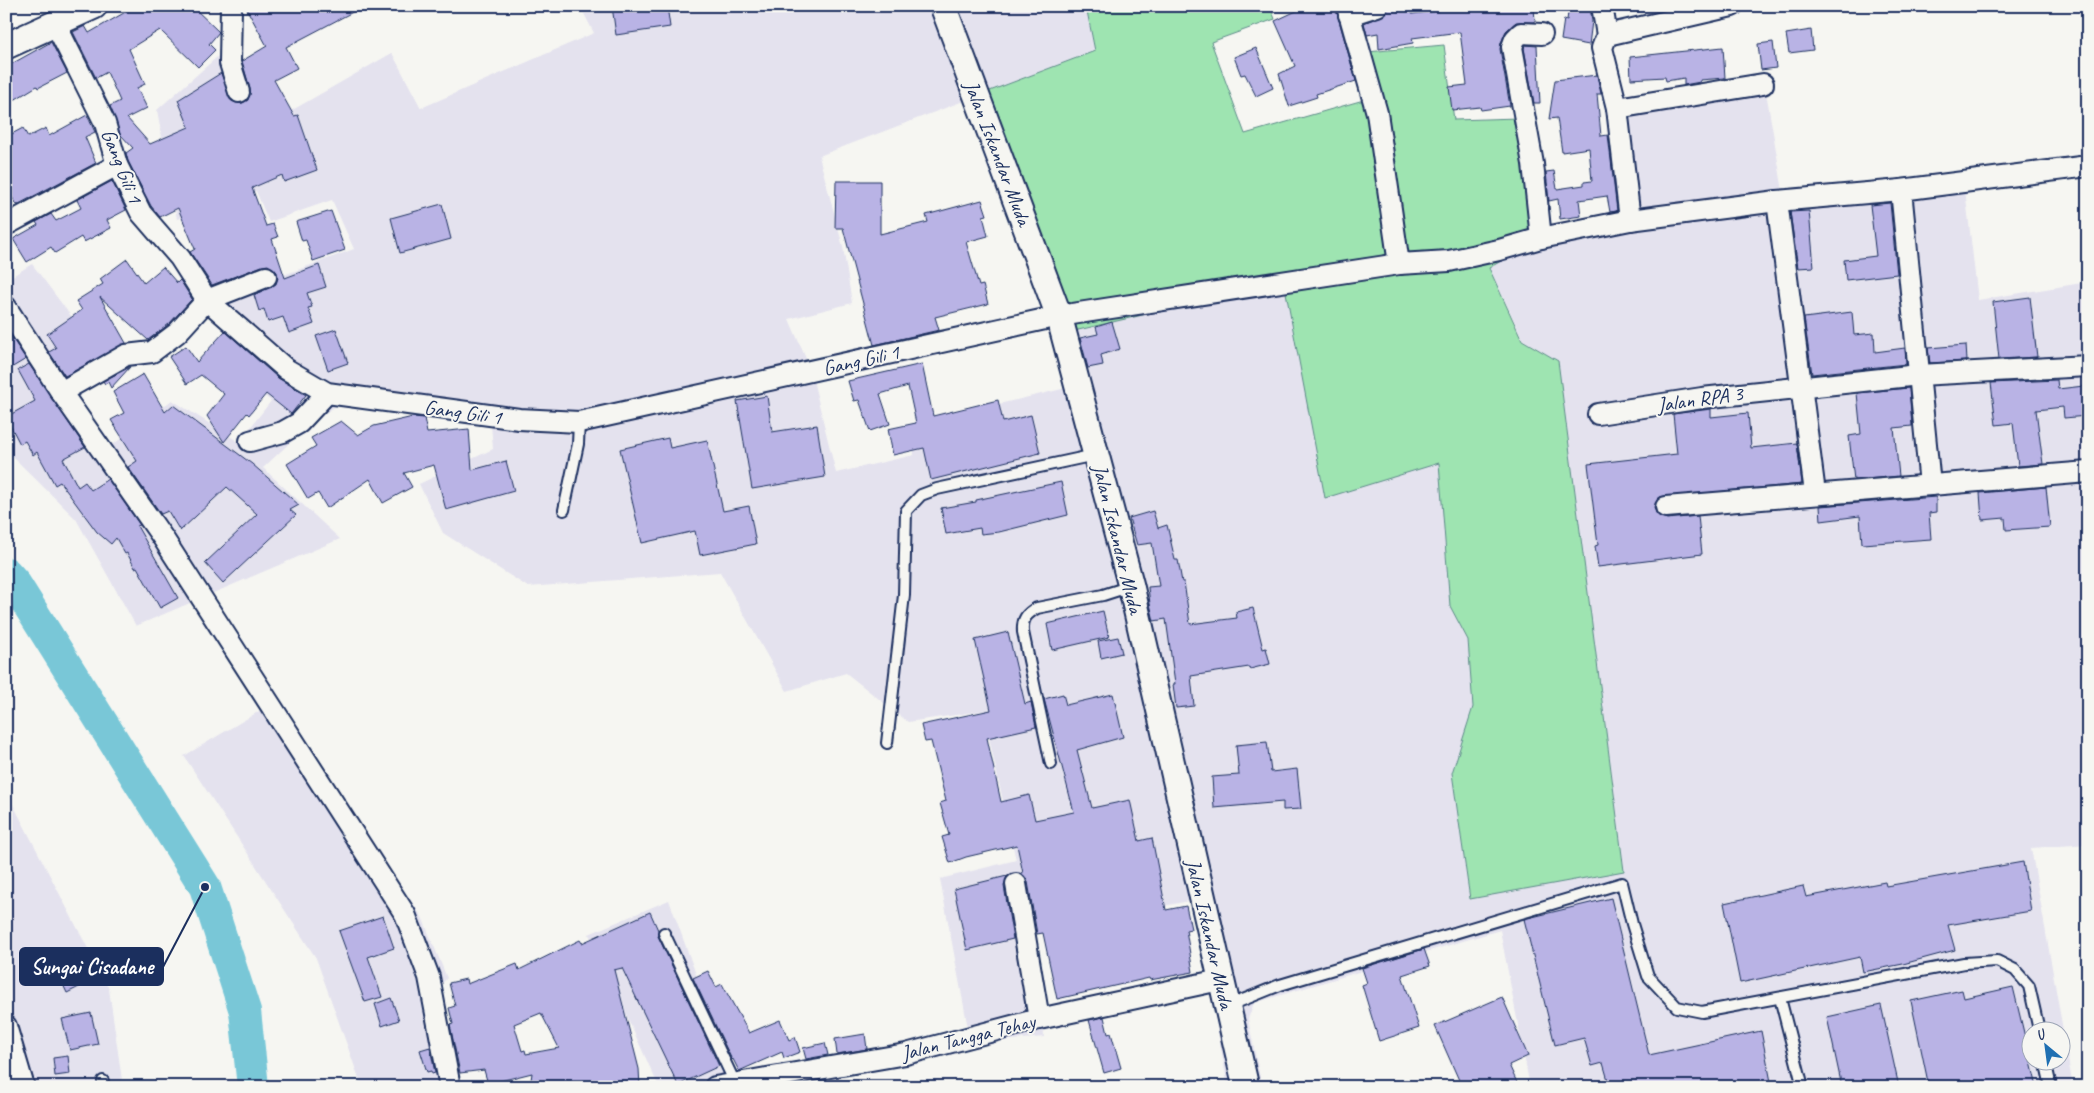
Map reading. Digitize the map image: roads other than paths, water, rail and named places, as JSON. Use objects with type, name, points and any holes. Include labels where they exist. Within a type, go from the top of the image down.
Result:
[{"type":"street","points":[[6,46],[94,6]]},
{"type":"street","points":[[231,6],[230,63],[239,92]]},
{"type":"street","name":"Jalan Iskandar Muda","points":[[943,6],[1059,316],[1131,586],[1246,1087]]},
{"type":"street","points":[[1377,6],[1348,10],[1377,112],[1399,264]]},
{"type":"street","points":[[1602,6],[1607,35],[1602,48],[1617,108],[1630,220]]},
{"type":"street","points":[[1607,35],[1732,6]]},
{"type":"street","name":"Gang Gili 1","points":[[55,23],[105,123],[117,165],[141,213],[180,258],[207,300],[286,369],[327,393],[519,419],[578,422],[1059,316],[1399,264],[1449,261],[1541,238],[1630,220],[1777,201],[1902,190],[2088,166]]},
{"type":"street","points":[[1541,238],[1532,164],[1512,47],[1520,33],[1542,34]]},
{"type":"street","points":[[1617,108],[1763,84]]},
{"type":"street","points":[[6,226],[117,165]]},
{"type":"street","points":[[1902,190],[1930,485]]},
{"type":"street","points":[[1777,201],[1815,493]]},
{"type":"street","points":[[61,392],[126,355],[152,352],[177,333],[207,300],[266,277]]},
{"type":"street","points":[[6,307],[61,392],[163,538],[405,914],[429,977],[450,1087]]},
{"type":"street","name":"Jalan RPA 3","points":[[1598,414],[1702,398],[1801,386],[1919,375],[2088,366]]},
{"type":"street","points":[[250,441],[283,432],[299,423],[327,393]]},
{"type":"street","points":[[1666,506],[2088,472]]},
{"type":"street","points":[[1016,884],[1039,1019]]},
{"type":"street","name":"Jalan Tangga Tehay","points":[[715,1087],[906,1054],[1039,1019],[1220,980]]},
{"type":"street","points":[[6,1026],[24,1087]]},
{"type":"lane","points":[[564,510],[578,444],[578,422]]},
{"type":"lane","points":[[886,743],[904,595],[906,511],[921,495],[937,489],[1096,455]]},
{"type":"lane","points":[[1051,764],[1022,632],[1022,621],[1027,614],[1037,608],[1103,595],[1131,586]]},
{"type":"lane","points":[[1227,1006],[1280,985],[1622,883],[1648,976],[1677,1007],[1702,1012],[1964,963],[1996,961],[2015,970],[2029,986],[2037,1020]]},
{"type":"lane","points":[[664,933],[735,1083]]},
{"type":"lane","points":[[1780,998],[1803,1087]]},
{"type":"lane","points":[[2047,1070],[2051,1087]]},
{"type":"waterway","points":[[6,573],[14,582],[205,887],[245,1011],[253,1087]]},
{"type":"place","name":"Sungai Cisadane","points":[[205,887]]}]
